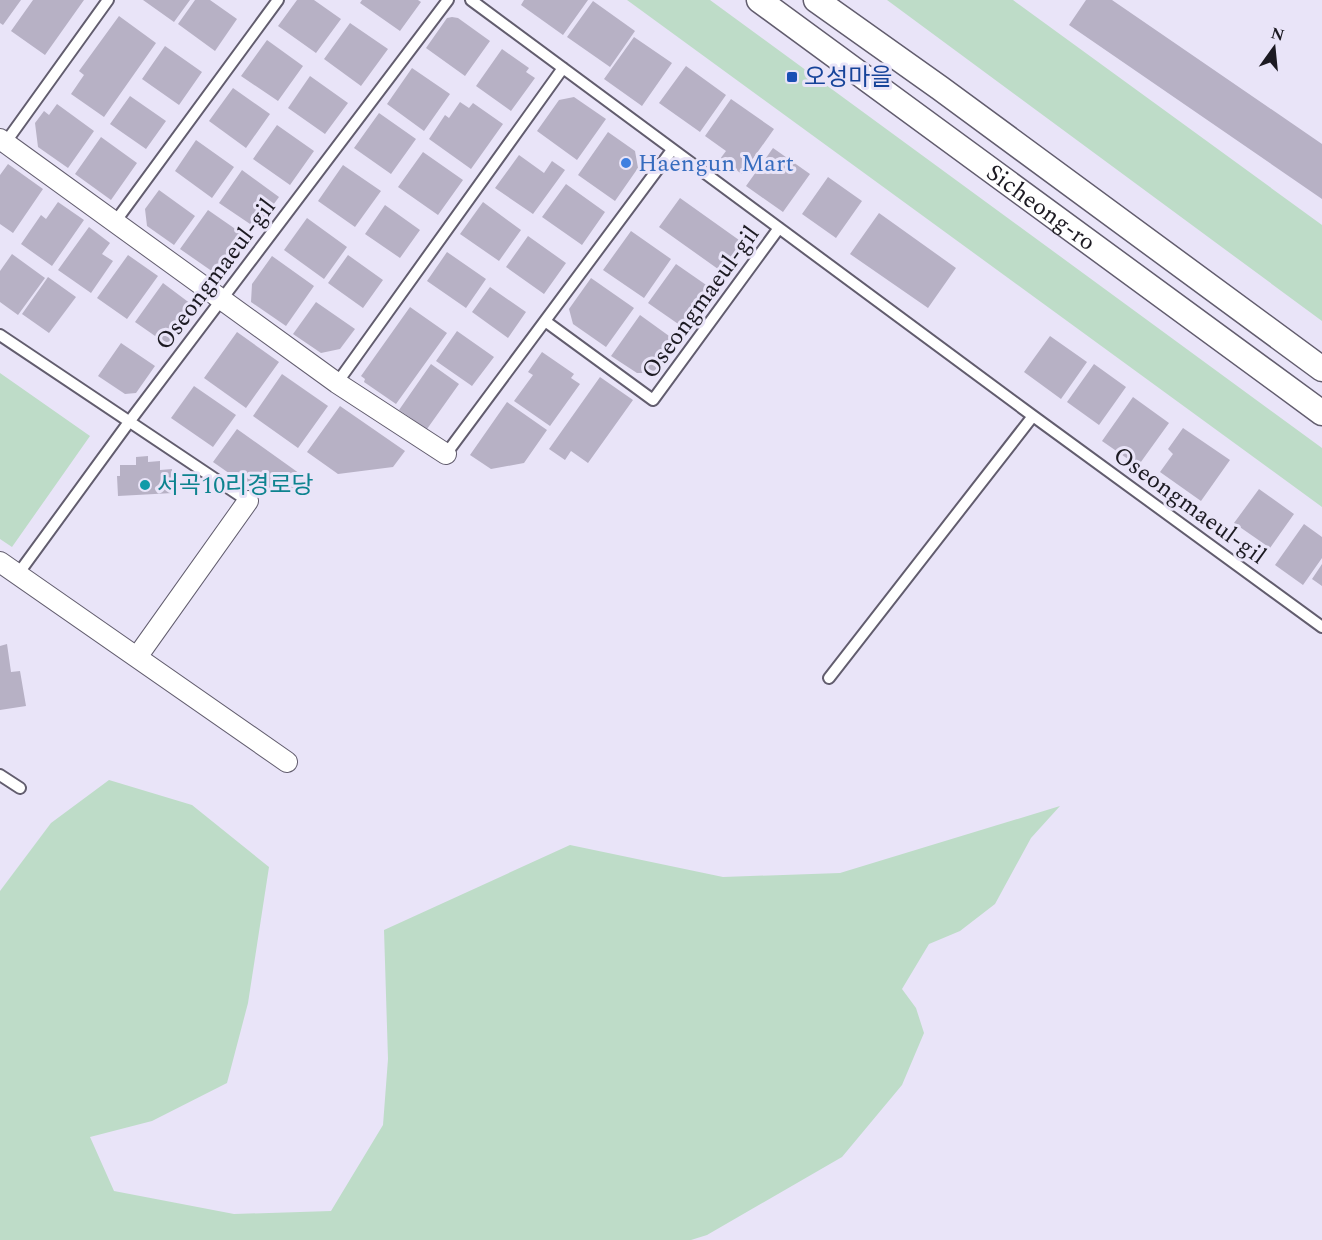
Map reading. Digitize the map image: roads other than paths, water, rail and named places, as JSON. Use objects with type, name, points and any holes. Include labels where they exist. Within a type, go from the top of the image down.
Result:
[{"type":"street","name":"Sicheong-ro","points":[[759,0],[1322,413]]},
{"type":"street","name":"Sicheong-ro","points":[[816,0],[940,88],[1322,369]]},
{"type":"street","points":[[2,144],[115,222],[337,382],[446,454]]},
{"type":"street","points":[[137,657],[248,501]]},
{"type":"street","points":[[0,562],[288,762]]},
{"type":"lane","points":[[2,144],[108,0]]},
{"type":"lane","points":[[115,222],[278,0]]},
{"type":"lane","name":"Oseongmaeul-gil","points":[[18,574],[129,422],[448,0]]},
{"type":"lane","name":"Oseongmaeul-gil","points":[[471,0],[1322,627]]},
{"type":"lane","points":[[337,382],[563,68]]},
{"type":"lane","points":[[446,454],[672,150]]},
{"type":"lane","name":"Oseongmaeul-gil","points":[[545,321],[654,400],[780,228]]},
{"type":"lane","points":[[0,334],[248,501]]},
{"type":"lane","points":[[829,678],[1033,416]]},
{"type":"lane","points":[[0,775],[20,788]]},
{"type":"place","name":"오성마을","points":[[792,77]]},
{"type":"place","name":"Haengun Mart","points":[[626,163]]},
{"type":"place","name":"서곡10리경로당","points":[[145,485]]}]
